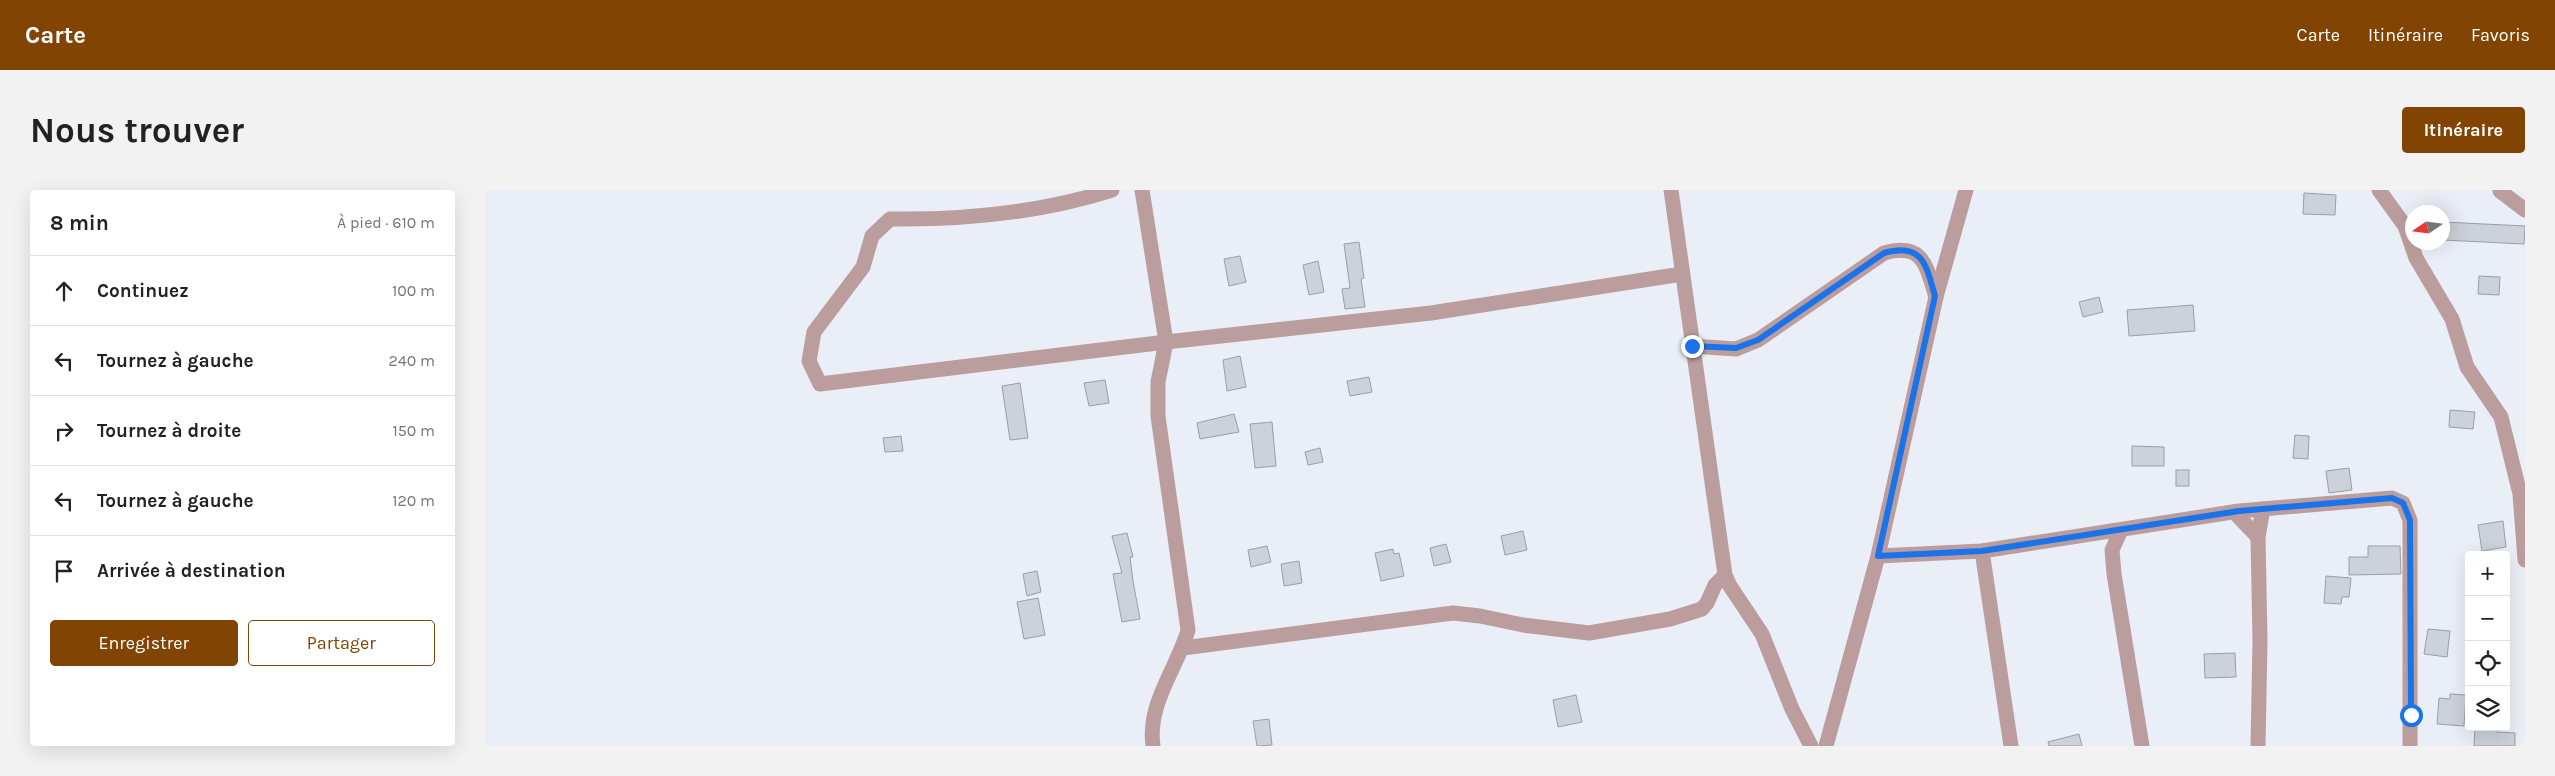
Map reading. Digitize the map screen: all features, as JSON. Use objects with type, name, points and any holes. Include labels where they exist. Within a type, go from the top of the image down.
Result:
[{"type":"street","points":[[1112,190],[1080,200],[985,216],[947,220],[890,219],[872,236],[863,267],[814,332],[809,362],[820,384],[1431,312],[1682,274]]},
{"type":"street","points":[[1141,190],[1166,342],[1158,382],[1157,416],[1188,630],[1183,648],[1172,667],[1153,719],[1153,746]]},
{"type":"street","points":[[1671,190],[1725,575],[1729,586],[1761,634],[1792,709],[1811,746]]},
{"type":"street","points":[[1826,746],[1878,556],[1935,296],[1966,190]]},
{"type":"street","points":[[2379,190],[2405,226],[2415,258],[2452,319],[2467,367],[2501,417],[2520,494],[2525,560]]},
{"type":"street","points":[[2497,190],[2525,210]]},
{"type":"street","points":[[1692,346],[1736,348],[1758,340],[1884,253],[1901,248],[1915,252],[1927,269],[1935,296]]},
{"type":"street","points":[[1878,556],[1982,551],[2234,512],[2392,498],[2403,503],[2410,520],[2410,746]]},
{"type":"street","points":[[2259,746],[2260,641],[2258,537],[2263,509]]},
{"type":"street","points":[[2234,512],[2258,537]]},
{"type":"street","points":[[2121,530],[2112,550],[2113,574],[2142,746]]},
{"type":"street","points":[[1982,551],[2011,746]]},
{"type":"street","points":[[1183,648],[1453,613],[1481,616],[1523,625],[1589,633],[1670,619],[1702,609],[1707,603],[1715,585],[1725,575]]},
{"type":"building","points":[[2304,193],[2336,195],[2335,215],[2303,214]]},
{"type":"building","points":[[2450,222],[2525,226],[2524,244],[2450,240]]},
{"type":"building","points":[[1359,242],[1364,278],[1361,279],[1365,307],[1345,309],[1342,289],[1350,288],[1344,244]]},
{"type":"building","points":[[1240,256],[1246,282],[1229,286],[1224,259]]},
{"type":"building","points":[[1318,261],[1324,292],[1309,295],[1303,265]]},
{"type":"building","points":[[2479,276],[2500,277],[2499,295],[2478,294]]},
{"type":"building","points":[[2099,297],[2103,312],[2083,317],[2079,302]]},
{"type":"building","points":[[2193,305],[2195,331],[2129,336],[2127,310]]},
{"type":"building","points":[[1240,356],[1246,387],[1227,391],[1223,360]]},
{"type":"building","points":[[1369,377],[1372,392],[1350,396],[1347,381]]},
{"type":"building","points":[[1105,380],[1109,403],[1089,406],[1084,383]]},
{"type":"building","points":[[1020,383],[1028,438],[1010,440],[1002,386]]},
{"type":"building","points":[[2450,410],[2475,412],[2473,429],[2449,427]]},
{"type":"building","points":[[1234,414],[1239,432],[1200,439],[1197,423]]},
{"type":"building","points":[[1272,422],[1276,466],[1255,468],[1250,424]]},
{"type":"building","points":[[2295,435],[2309,436],[2308,459],[2293,458]]},
{"type":"building","points":[[901,436],[903,451],[885,452],[883,438]]},
{"type":"building","points":[[2132,446],[2164,447],[2164,466],[2132,466]]},
{"type":"building","points":[[1320,448],[1323,462],[1308,465],[1305,452]]},
{"type":"building","points":[[2349,468],[2352,490],[2329,493],[2326,471]]},
{"type":"building","points":[[2176,470],[2189,470],[2189,486],[2176,486]]},
{"type":"building","points":[[2503,521],[2506,547],[2482,551],[2478,525]]},
{"type":"building","points":[[1523,531],[1527,550],[1505,555],[1501,536]]},
{"type":"building","points":[[1127,533],[1133,557],[1130,557],[1140,619],[1122,622],[1113,574],[1122,573],[1112,536]]},
{"type":"building","points":[[1446,544],[1451,562],[1434,566],[1430,548]]},
{"type":"building","points":[[1267,546],[1271,562],[1251,567],[1248,550]]},
{"type":"building","points":[[2368,546],[2400,546],[2401,574],[2349,575],[2349,557],[2368,557]]},
{"type":"building","points":[[1393,549],[1394,554],[1399,553],[1404,576],[1381,581],[1375,553]]},
{"type":"building","points":[[1299,561],[1302,583],[1284,586],[1281,564]]},
{"type":"building","points":[[1037,571],[1041,592],[1027,596],[1023,574]]},
{"type":"building","points":[[2326,576],[2351,578],[2349,597],[2342,597],[2341,604],[2324,603]]},
{"type":"building","points":[[1038,598],[1045,635],[1024,639],[1017,602]]},
{"type":"building","points":[[2428,629],[2450,631],[2447,657],[2424,654]]},
{"type":"building","points":[[2235,653],[2236,677],[2205,678],[2204,654]]},
{"type":"building","points":[[2450,694],[2465,695],[2464,726],[2437,724],[2439,698],[2450,699]]},
{"type":"building","points":[[1576,695],[1582,722],[1558,727],[1553,700]]},
{"type":"building","points":[[1269,719],[1272,745],[1257,746],[1253,721]]},
{"type":"building","points":[[2475,731],[2515,733],[2515,746],[2474,746]]},
{"type":"building","points":[[2079,734],[2082,746],[2049,746],[2048,742]]},
{"type":"route","points":[[1692,346],[1736,348],[1758,340],[1844,283],[1884,253],[1901,248],[1915,252],[1927,269],[1935,296],[1878,556],[1982,551],[2239,511],[2392,498],[2403,503],[2410,520],[2411,715]]}]
